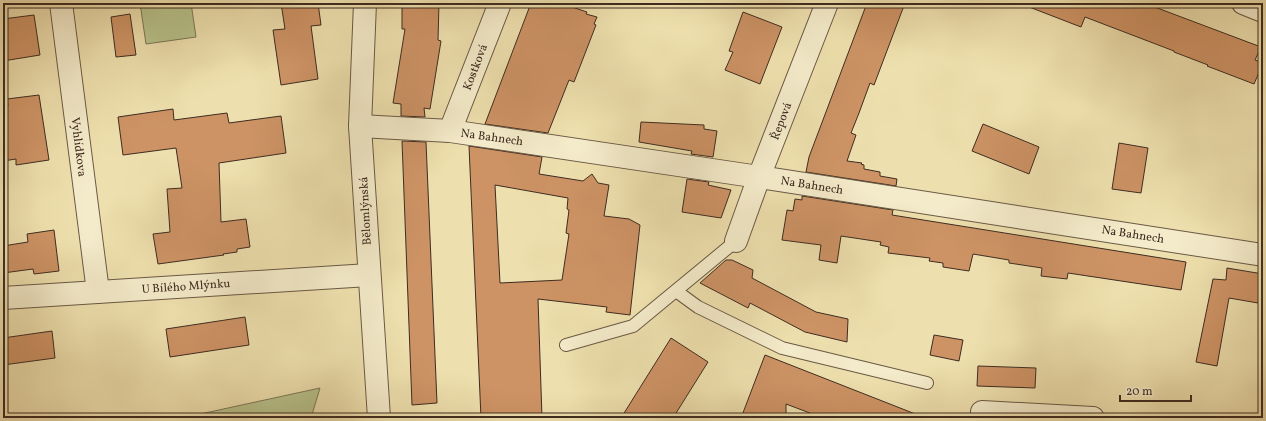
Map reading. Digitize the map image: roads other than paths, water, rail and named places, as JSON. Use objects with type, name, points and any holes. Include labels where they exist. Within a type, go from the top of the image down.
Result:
[{"type":"street","name":"Vyhlídkova","points":[[61,3],[98,292]]},
{"type":"street","name":"Bělomlýnská","points":[[366,3],[360,126],[379,418]]},
{"type":"street","name":"Kostková","points":[[450,130],[500,3]]},
{"type":"street","name":"Řepová","points":[[736,241],[759,177],[827,3]]},
{"type":"street","points":[[1243,3],[1263,11]]},
{"type":"street","name":"Na Bahnech","points":[[360,126],[450,130],[1263,255]]},
{"type":"street","name":"U Bílého Mlýnku","points":[[3,298],[369,275]]},
{"type":"street","points":[[982,412],[1093,418]]},
{"type":"lane","points":[[566,345],[633,326],[736,241]]},
{"type":"lane","points":[[676,291],[698,307],[782,348],[927,383]]}]
